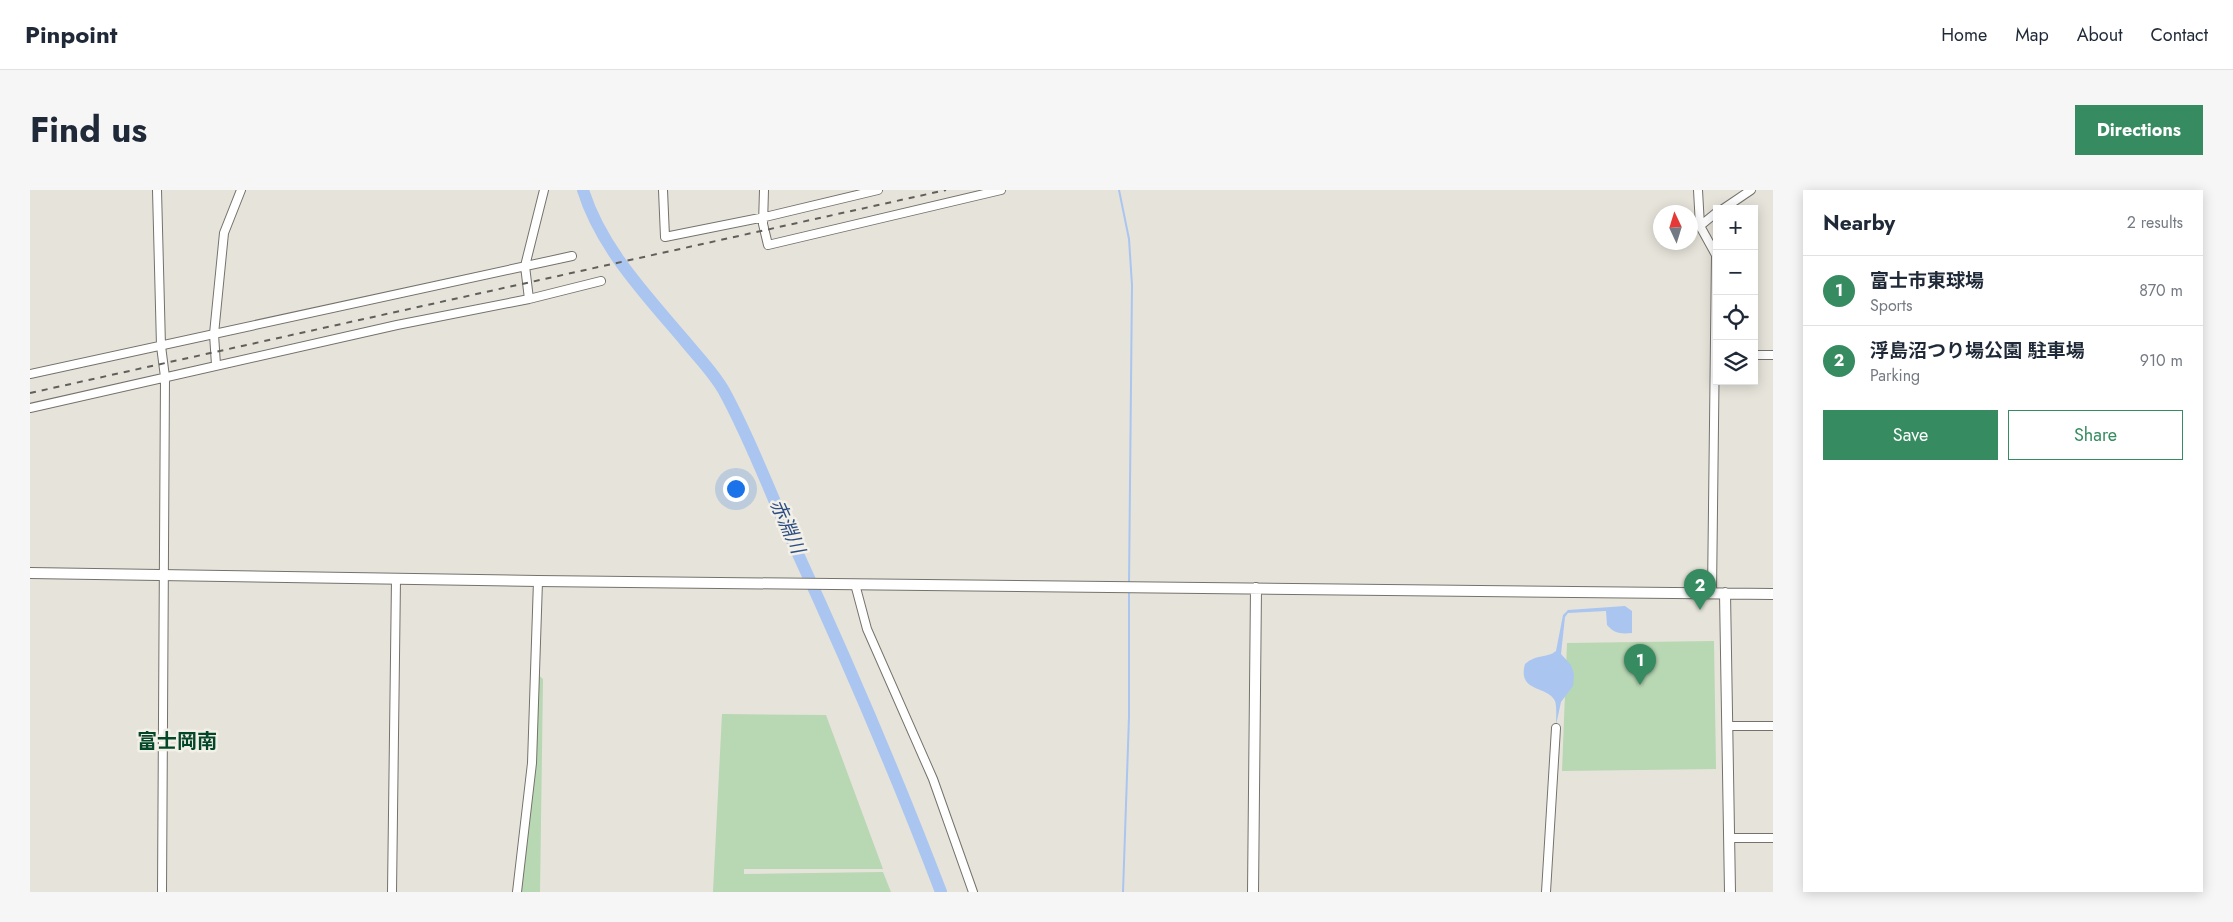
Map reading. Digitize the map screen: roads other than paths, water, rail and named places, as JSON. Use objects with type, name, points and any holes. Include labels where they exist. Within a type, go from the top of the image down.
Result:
[{"type":"street","points":[[157,190],[161,346],[165,378],[162,892]]},
{"type":"street","points":[[216,366],[214,334],[224,234],[241,190]]},
{"type":"street","points":[[529,299],[525,266],[544,190]]},
{"type":"street","points":[[663,190],[665,237],[765,217],[878,190]]},
{"type":"street","points":[[764,190],[764,224],[768,245],[1001,190]]},
{"type":"street","points":[[1698,190],[1700,226],[1716,255],[1716,340]]},
{"type":"street","points":[[1729,205],[1752,190]]},
{"type":"street","points":[[1700,226],[1713,215]]},
{"type":"street","points":[[30,374],[572,256]]},
{"type":"street","points":[[30,408],[397,325],[529,299],[600,281]]},
{"type":"street","points":[[1758,355],[1773,355]]},
{"type":"street","points":[[1712,593],[1715,385]]},
{"type":"street","points":[[30,572],[538,581],[1726,592],[1773,594]]},
{"type":"street","points":[[392,892],[396,579]]},
{"type":"street","points":[[517,892],[532,763],[538,581]]},
{"type":"street","points":[[852,584],[867,628],[933,779],[974,892]]},
{"type":"street","points":[[1253,892],[1256,588]]},
{"type":"street","points":[[1726,592],[1730,892]]},
{"type":"street","points":[[1728,726],[1773,726]]},
{"type":"street","points":[[1546,892],[1556,728]]},
{"type":"street","points":[[1729,838],[1773,838]]},
{"type":"water","points":[[1625,606],[1632,611],[1632,633],[1618,633],[1610,628],[1607,625],[1606,611],[1568,613],[1565,617],[1561,654],[1571,665],[1574,674],[1573,686],[1561,702],[1556,725],[1555,701],[1551,696],[1525,680],[1525,664],[1534,658],[1549,655],[1556,651],[1563,615],[1568,610]]},
{"type":"waterway","name":"赤淵川","points":[[583,190],[601,232],[626,270],[711,371],[734,410],[870,716],[941,892]]},
{"type":"waterway","points":[[1119,190],[1129,239],[1132,285],[1129,584]]},
{"type":"waterway","points":[[1123,892],[1129,717],[1129,591]]},
{"type":"railway","points":[[30,393],[946,190]]},
{"type":"place","name":"浮島沼つり場公園 駐車場","points":[[1700,610]]},
{"type":"place","name":"富士市東球場","points":[[1640,685]]},
{"type":"district","name":"富士岡南","points":[[177,741]]}]
